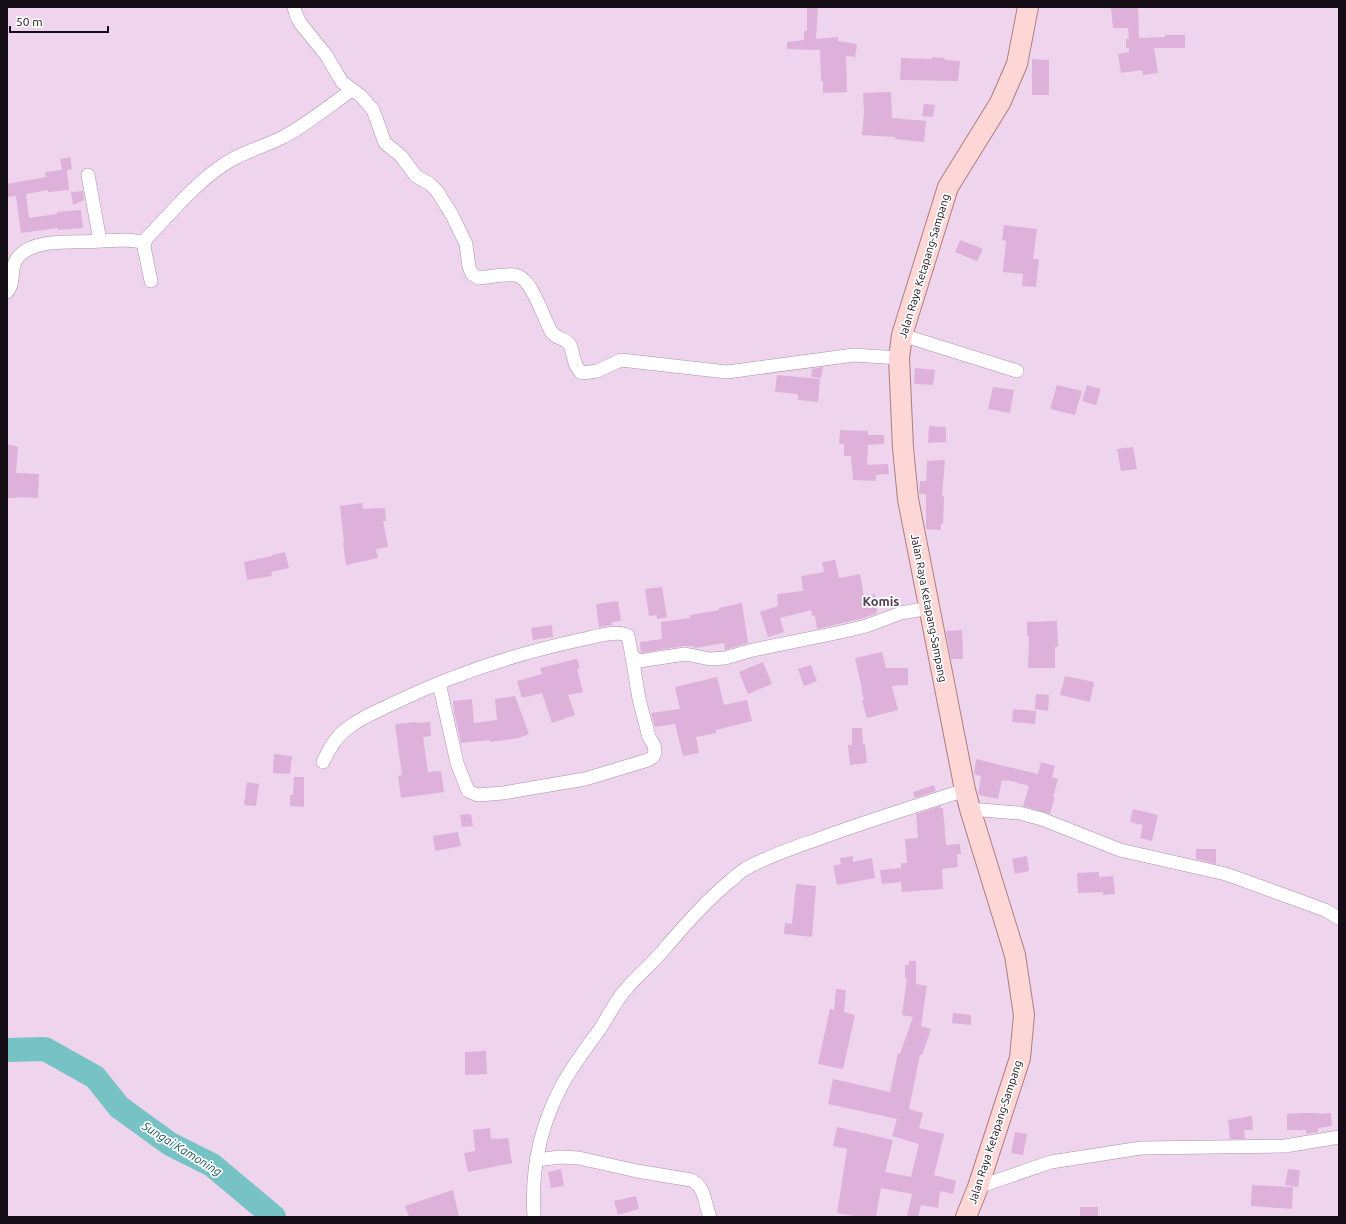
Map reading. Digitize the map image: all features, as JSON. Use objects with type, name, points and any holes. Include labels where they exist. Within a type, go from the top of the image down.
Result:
[{"type":"main road","name":"Jalan Raya Ketapang-Sampang","points":[[966,1217],[978,1187],[1020,1058],[1024,1015],[1015,955],[965,790],[908,499],[903,448],[899,358],[902,335],[948,187],[1000,103],[1017,64],[1028,7]]},
{"type":"street","points":[[294,7],[301,24],[326,55],[342,82],[360,96],[373,110],[385,143],[401,156],[416,176],[433,186],[437,191],[452,215],[466,244],[469,267],[472,274],[479,278],[501,275],[517,275],[527,283],[536,297],[542,315],[552,333],[558,338],[567,342],[570,346],[576,366],[582,373],[597,371],[621,360],[727,372],[854,355],[899,358]]},
{"type":"street","points":[[151,281],[144,247],[146,239],[201,181],[227,162],[295,131],[352,90]]},
{"type":"street","points":[[88,175],[100,241]]},
{"type":"street","points":[[7,292],[10,287],[13,266],[16,259],[26,250],[37,245],[51,243],[87,243],[126,240],[145,242]]},
{"type":"street","points":[[902,335],[1017,371]]},
{"type":"street","points":[[632,656],[642,662],[685,654],[710,659],[725,658],[753,650],[866,626],[901,613],[929,608]]},
{"type":"street","points":[[323,762],[329,749],[337,738],[348,728],[368,716],[439,683],[515,655],[553,645],[616,633],[622,633],[628,636],[639,699],[649,737],[654,745],[655,752],[653,757],[648,760],[585,779],[503,793],[478,794],[468,791],[457,763],[439,683]]},
{"type":"street","points":[[534,1217],[533,1202],[536,1160],[542,1134],[561,1087],[582,1052],[600,1028],[626,988],[721,888],[743,870],[765,858],[892,813],[965,790]]},
{"type":"street","points":[[970,809],[1019,813],[1042,818],[1120,850],[1226,874],[1325,910],[1339,918]]},
{"type":"street","points":[[978,1187],[1051,1162],[1141,1148],[1285,1146],[1339,1137]]},
{"type":"street","points":[[536,1160],[560,1157],[579,1158],[637,1171],[691,1180],[698,1183],[702,1189],[706,1208],[710,1217]]},
{"type":"building","points":[[807,7],[818,7],[816,39],[838,37],[838,41],[857,44],[855,57],[846,56],[847,92],[823,93],[820,50],[787,49],[787,42],[804,40],[804,31],[807,31]]},
{"type":"building","points":[[1111,7],[1138,7],[1139,38],[1165,37],[1165,35],[1185,35],[1185,48],[1154,48],[1158,73],[1143,75],[1142,70],[1121,73],[1118,54],[1129,52],[1129,48],[1126,48],[1126,39],[1129,39],[1128,28],[1113,28]]},
{"type":"building","points":[[932,57],[960,61],[958,81],[900,80],[901,58],[932,59]]},
{"type":"building","points":[[1032,59],[1049,60],[1049,95],[1032,95]]},
{"type":"building","points":[[891,92],[892,118],[926,121],[924,142],[895,139],[895,137],[862,135],[864,111],[863,93]]},
{"type":"building","points":[[924,104],[935,105],[933,117],[922,116]]},
{"type":"building","points":[[70,157],[72,169],[67,170],[69,190],[48,192],[48,190],[26,194],[29,218],[57,214],[57,212],[81,210],[83,228],[58,230],[58,228],[21,233],[16,196],[7,197],[7,184],[46,177],[45,172],[62,170],[60,159]]},
{"type":"building","points":[[83,191],[84,200],[73,205],[71,192]]},
{"type":"building","points":[[1004,225],[1037,229],[1033,259],[1039,259],[1036,287],[1022,286],[1023,274],[1003,272],[1006,241],[1002,240]]},
{"type":"building","points":[[960,240],[983,249],[977,261],[955,252]]},
{"type":"building","points":[[823,367],[821,378],[811,377],[812,369]]},
{"type":"building","points":[[915,368],[935,370],[933,385],[914,384]]},
{"type":"building","points":[[777,375],[820,379],[818,402],[798,400],[798,394],[775,392]]},
{"type":"building","points":[[1057,385],[1082,391],[1075,415],[1050,409]]},
{"type":"building","points":[[1087,385],[1101,389],[1096,405],[1082,401]]},
{"type":"building","points":[[993,387],[1014,390],[1010,413],[988,409]]},
{"type":"building","points":[[929,426],[946,427],[946,442],[928,443]]},
{"type":"building","points":[[840,430],[868,431],[868,435],[884,435],[884,444],[868,445],[867,465],[888,464],[889,474],[876,475],[876,481],[853,480],[851,456],[844,456],[844,444],[839,444]]},
{"type":"building","points":[[7,444],[18,447],[16,473],[39,474],[38,498],[7,498]]},
{"type":"building","points":[[1133,447],[1137,469],[1121,471],[1117,449]]},
{"type":"building","points":[[945,460],[942,496],[944,496],[943,524],[941,524],[941,530],[926,529],[926,494],[919,494],[920,481],[926,481],[927,461]]},
{"type":"building","points":[[362,503],[363,509],[385,508],[386,521],[383,521],[388,547],[376,549],[378,558],[346,565],[340,506]]},
{"type":"building","points":[[285,552],[289,568],[271,572],[272,576],[247,580],[244,562]]},
{"type":"building","points":[[835,560],[839,578],[860,574],[864,596],[875,594],[877,613],[864,618],[817,629],[815,616],[812,616],[811,610],[780,618],[784,632],[768,637],[760,612],[778,606],[777,594],[803,591],[801,576],[824,572],[822,562]]},
{"type":"building","points":[[662,587],[667,617],[657,619],[657,615],[649,616],[645,589]]},
{"type":"building","points":[[618,601],[621,621],[611,622],[612,625],[599,627],[596,604]]},
{"type":"building","points":[[742,603],[748,643],[725,650],[724,643],[695,648],[692,646],[684,646],[641,653],[640,642],[662,639],[661,622],[690,618],[690,615],[719,610],[719,608]]},
{"type":"building","points":[[1057,621],[1058,647],[1055,647],[1055,668],[1028,668],[1029,636],[1027,636],[1027,622]]},
{"type":"building","points":[[552,625],[553,637],[533,640],[531,628]]},
{"type":"building","points":[[962,630],[963,659],[951,659],[946,631]]},
{"type":"building","points":[[882,652],[886,668],[908,668],[908,685],[892,686],[898,710],[867,718],[862,701],[864,700],[855,658]]},
{"type":"building","points":[[577,659],[580,668],[577,669],[583,692],[568,695],[575,715],[552,723],[542,693],[522,698],[517,681],[542,674],[540,668]]},
{"type":"building","points":[[763,662],[772,684],[748,694],[739,672]]},
{"type":"building","points":[[811,665],[817,681],[804,686],[798,669]]},
{"type":"building","points":[[1065,676],[1094,682],[1090,702],[1060,695]]},
{"type":"building","points":[[717,677],[724,705],[747,700],[752,721],[716,730],[716,733],[696,737],[699,753],[683,756],[675,724],[655,727],[651,713],[680,709],[675,687]]},
{"type":"building","points":[[1036,694],[1049,695],[1048,711],[1035,709]]},
{"type":"building","points":[[515,696],[529,734],[519,738],[490,742],[490,740],[461,743],[453,701],[472,699],[474,723],[497,720],[495,699]]},
{"type":"building","points":[[1013,709],[1036,711],[1035,724],[1012,722]]},
{"type":"building","points":[[430,722],[431,736],[423,737],[428,772],[441,771],[444,792],[401,798],[398,776],[402,775],[395,724]]},
{"type":"building","points":[[852,728],[862,728],[863,744],[865,744],[867,763],[850,765],[848,745],[852,745]]},
{"type":"building","points":[[274,754],[292,756],[290,774],[273,773]]},
{"type":"building","points":[[976,759],[1038,774],[1041,762],[1055,766],[1052,777],[1058,779],[1050,814],[1023,806],[1029,786],[1007,780],[1002,780],[998,799],[978,795],[981,776],[974,774]]},
{"type":"building","points":[[294,777],[304,777],[304,807],[290,806],[290,795],[293,795]]},
{"type":"building","points":[[247,782],[259,784],[256,806],[244,805]]},
{"type":"building","points":[[934,785],[936,791],[915,798],[913,792]]},
{"type":"building","points":[[940,806],[943,808],[946,845],[960,844],[961,854],[957,854],[958,867],[942,869],[943,889],[902,892],[901,882],[882,884],[880,870],[901,868],[901,863],[907,863],[905,839],[918,838],[916,814]]},
{"type":"building","points":[[1133,809],[1158,815],[1152,841],[1140,838],[1143,825],[1130,822]]},
{"type":"building","points":[[471,814],[473,826],[462,827],[460,815]]},
{"type":"building","points":[[458,832],[461,846],[435,851],[433,836]]},
{"type":"building","points":[[1196,849],[1216,849],[1216,864],[1196,859]]},
{"type":"building","points":[[853,856],[853,862],[872,858],[875,878],[837,885],[833,866],[841,864],[840,858]]},
{"type":"building","points":[[1027,856],[1029,871],[1015,874],[1012,859]]},
{"type":"building","points":[[1099,872],[1099,877],[1113,876],[1115,894],[1103,895],[1103,892],[1078,893],[1077,873]]},
{"type":"building","points":[[796,884],[816,886],[812,937],[784,934],[785,923],[792,924]]},
{"type":"building","points":[[909,961],[916,961],[916,984],[927,986],[921,1026],[931,1029],[922,1055],[920,1055],[909,1109],[923,1113],[919,1128],[944,1134],[934,1175],[956,1181],[953,1194],[940,1191],[938,1208],[921,1205],[918,1217],[907,1217],[912,1194],[881,1188],[876,1217],[861,1217],[837,1213],[847,1149],[833,1146],[837,1127],[893,1140],[885,1172],[911,1177],[919,1144],[892,1136],[897,1119],[828,1104],[833,1079],[890,1092],[898,1053],[900,1054],[913,1017],[902,1015],[907,978],[905,978],[905,965],[909,965]]},
{"type":"building","points":[[836,989],[846,990],[844,1012],[855,1015],[843,1069],[818,1064],[830,1009],[834,1010]]},
{"type":"building","points":[[953,1013],[971,1015],[971,1025],[952,1023]]},
{"type":"building","points":[[486,1051],[487,1074],[465,1075],[465,1052]]},
{"type":"building","points":[[1331,1113],[1332,1126],[1318,1128],[1318,1132],[1306,1134],[1306,1130],[1287,1130],[1287,1114]]},
{"type":"building","points":[[1252,1116],[1253,1130],[1244,1130],[1245,1139],[1230,1139],[1228,1120]]},
{"type":"building","points":[[490,1128],[491,1139],[508,1138],[512,1163],[468,1172],[464,1153],[475,1151],[473,1130]]},
{"type":"building","points":[[1015,1132],[1027,1134],[1023,1155],[1011,1153]]},
{"type":"building","points":[[561,1169],[564,1186],[551,1188],[548,1172]]},
{"type":"building","points":[[1288,1169],[1300,1170],[1298,1187],[1285,1185]]},
{"type":"building","points":[[1252,1185],[1293,1187],[1292,1209],[1251,1206]]},
{"type":"building","points":[[453,1190],[459,1217],[409,1217],[405,1206]]},
{"type":"building","points":[[636,1196],[639,1209],[618,1215],[614,1201]]},
{"type":"building","points":[[1080,1207],[1098,1207],[1098,1217],[1080,1217]]},
{"type":"waterway","name":"Sungai Kamoning","points":[[7,1050],[45,1049],[95,1077],[119,1107],[170,1144],[212,1165],[274,1217]]},
{"type":"district","name":"Komis","points":[[881,601]]}]
